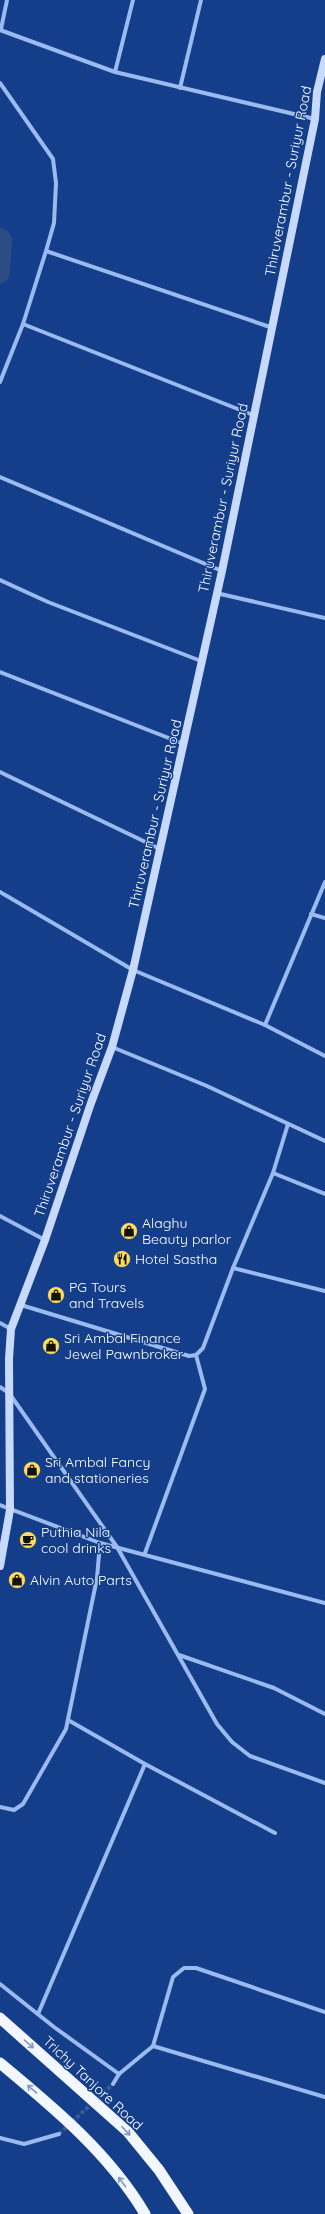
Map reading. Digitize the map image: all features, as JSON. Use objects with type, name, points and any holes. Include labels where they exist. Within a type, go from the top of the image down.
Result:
[{"type":"highway","name":"Trichy Tanjore Road","points":[[0,2018],[128,2132],[159,2170],[188,2214]]},
{"type":"highway","points":[[0,2063],[65,2117],[105,2161],[145,2214]]},
{"type":"main road","name":"Thiruverambur - Suriyur Road","points":[[0,1566],[10,1510],[9,1393],[11,1329],[45,1240],[90,1102],[112,1047],[133,970],[222,571],[253,415],[273,328],[315,119],[317,92],[325,59]]},
{"type":"street","points":[[7,0],[0,29],[115,72],[315,119]]},
{"type":"street","points":[[115,72],[133,0]]},
{"type":"street","points":[[180,88],[201,0]]},
{"type":"street","points":[[0,83],[53,159],[56,183],[54,223],[46,252],[23,324],[0,382]]},
{"type":"street","points":[[46,252],[273,328]]},
{"type":"street","points":[[23,324],[253,415]]},
{"type":"street","points":[[0,478],[222,571]]},
{"type":"street","points":[[0,580],[48,602],[201,661]]},
{"type":"street","points":[[216,593],[325,618]]},
{"type":"street","points":[[0,672],[184,744]]},
{"type":"street","points":[[0,772],[160,849]]},
{"type":"street","points":[[265,1025],[325,882]]},
{"type":"street","points":[[0,892],[133,970],[265,1025],[325,1056]]},
{"type":"street","points":[[311,914],[325,918]]},
{"type":"street","points":[[112,1047],[207,1086],[325,1141]]},
{"type":"street","points":[[20,1305],[182,1355],[196,1355],[203,1348],[233,1268],[273,1173],[288,1124]]},
{"type":"street","points":[[273,1173],[325,1194]]},
{"type":"street","points":[[0,1216],[45,1240]]},
{"type":"street","points":[[233,1268],[325,1291]]},
{"type":"street","points":[[0,1323],[11,1329]]},
{"type":"street","points":[[145,1553],[205,1389],[196,1355]]},
{"type":"street","points":[[0,1387],[9,1393],[117,1547],[217,1724],[232,1742],[250,1756],[325,1783]]},
{"type":"street","points":[[0,1505],[100,1543],[145,1553],[325,1603]]},
{"type":"street","points":[[0,1807],[14,1810],[23,1804],[66,1729],[97,1578],[100,1543]]},
{"type":"street","points":[[179,1655],[274,1688],[325,1714]]},
{"type":"street","points":[[68,1720],[145,1764],[275,1833]]},
{"type":"street","points":[[38,2014],[145,1764]]},
{"type":"street","points":[[113,2084],[119,2074],[153,2046],[173,1977],[184,1968],[196,1968],[325,2012]]},
{"type":"street","points":[[0,1984],[119,2074]]},
{"type":"street","points":[[153,2046],[325,2097]]},
{"type":"street","points":[[0,2138],[24,2144],[59,2134]]},
{"type":"waterway","points":[[0,237],[3,241],[0,274]]},
{"type":"tunnel","points":[[59,2134],[113,2084]]},
{"type":"place","name":"Alaghu Beauty parlor","points":[[129,1231]]},
{"type":"place","name":"Hotel Sastha","points":[[122,1259]]},
{"type":"place","name":"PG Tours and Travels","points":[[56,1295]]},
{"type":"place","name":"Sri Ambal Finance Jewel Pawnbroker","points":[[51,1346]]},
{"type":"place","name":"Sri Ambal Fancy and stationeries","points":[[32,1470]]},
{"type":"place","name":"Puthia Nila cool drinks","points":[[28,1540]]},
{"type":"place","name":"Alvin Auto Parts","points":[[17,1580]]}]
